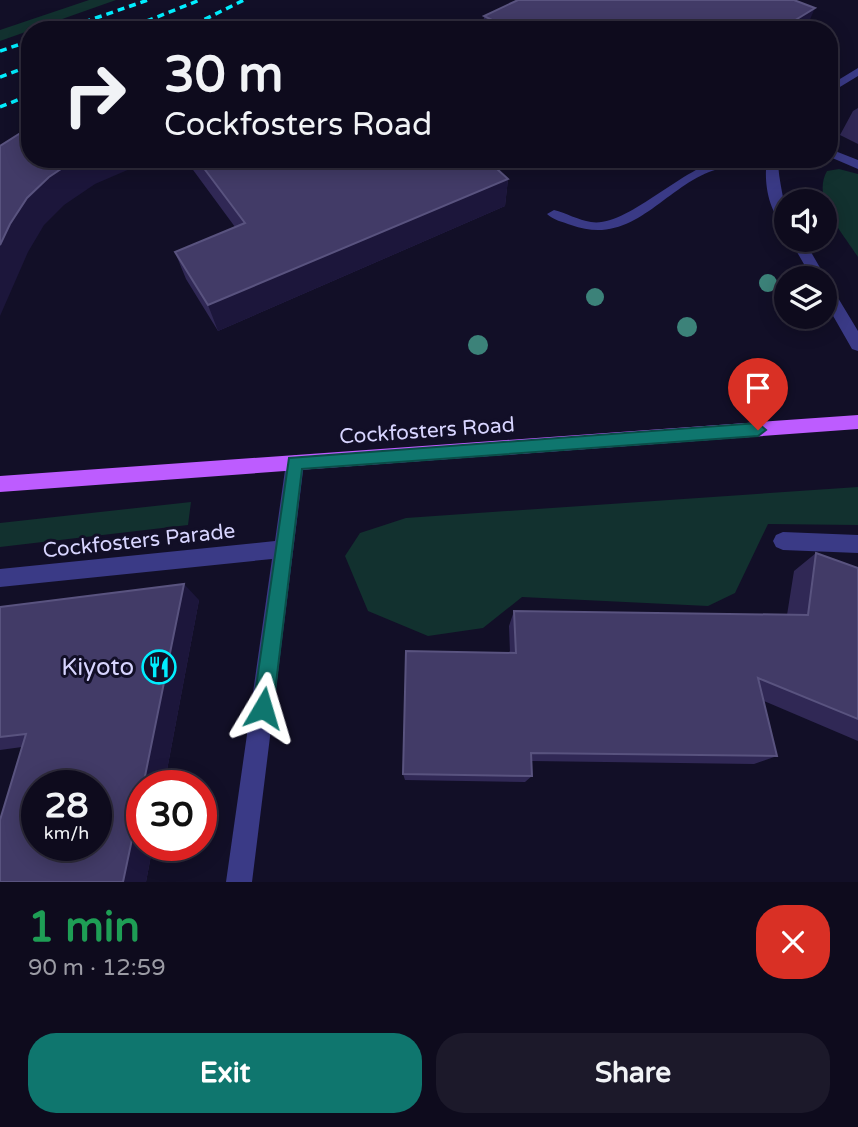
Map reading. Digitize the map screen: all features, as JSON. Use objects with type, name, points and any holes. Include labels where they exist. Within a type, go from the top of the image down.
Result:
[{"type":"main road","name":"Cockfosters Road","points":[[0,484],[858,422]]},
{"type":"street","points":[[838,85],[858,71]]},
{"type":"street","points":[[838,156],[858,165]]},
{"type":"street","points":[[554,214],[590,227],[610,226],[625,220],[697,173],[710,168]]},
{"type":"street","points":[[772,168],[774,192]]},
{"type":"street","points":[[837,309],[858,345]]},
{"type":"street","points":[[239,882],[295,463]]},
{"type":"street","points":[[783,541],[858,544]]},
{"type":"street","name":"Cockfosters Parade","points":[[0,578],[282,549]]},
{"type":"green space","points":[[89,0],[116,0],[57,21],[27,21]]},
{"type":"green space","points":[[21,23],[21,34],[0,41],[0,30]]},
{"type":"green space","points":[[839,169],[858,174],[858,257],[837,227],[837,189],[823,189],[827,171]]},
{"type":"green space","points":[[858,487],[858,525],[768,524],[735,593],[708,606],[522,597],[483,628],[428,636],[368,611],[345,556],[360,533],[406,518]]},
{"type":"green space","points":[[191,502],[188,525],[0,547],[0,523]]},
{"type":"building","points":[[518,0],[794,0],[815,8],[794,21],[494,21],[484,16]]},
{"type":"building","points":[[21,133],[21,168],[62,168],[27,198],[0,245],[0,146]]},
{"type":"building","points":[[204,168],[496,168],[508,179],[208,305],[175,252],[245,223]]},
{"type":"building","points":[[816,553],[858,568],[858,719],[758,678],[777,756],[531,753],[532,776],[403,774],[406,651],[516,653],[514,611],[808,615]]},
{"type":"building","points":[[184,584],[146,770],[126,770],[127,861],[123,882],[0,882],[0,820],[26,734],[0,737],[0,607]]},
{"type":"railway","points":[[87,21],[148,0]]},
{"type":"railway","points":[[147,21],[200,0]]},
{"type":"railway","points":[[201,21],[244,0]]},
{"type":"railway","points":[[0,51],[21,44]]},
{"type":"railway","points":[[0,77],[21,69]]},
{"type":"railway","points":[[0,107],[21,99]]},
{"type":"place","name":"Kiyoto","points":[[159,667]]},
{"type":"route","points":[[263,708],[277,584],[295,463],[758,430]]}]
